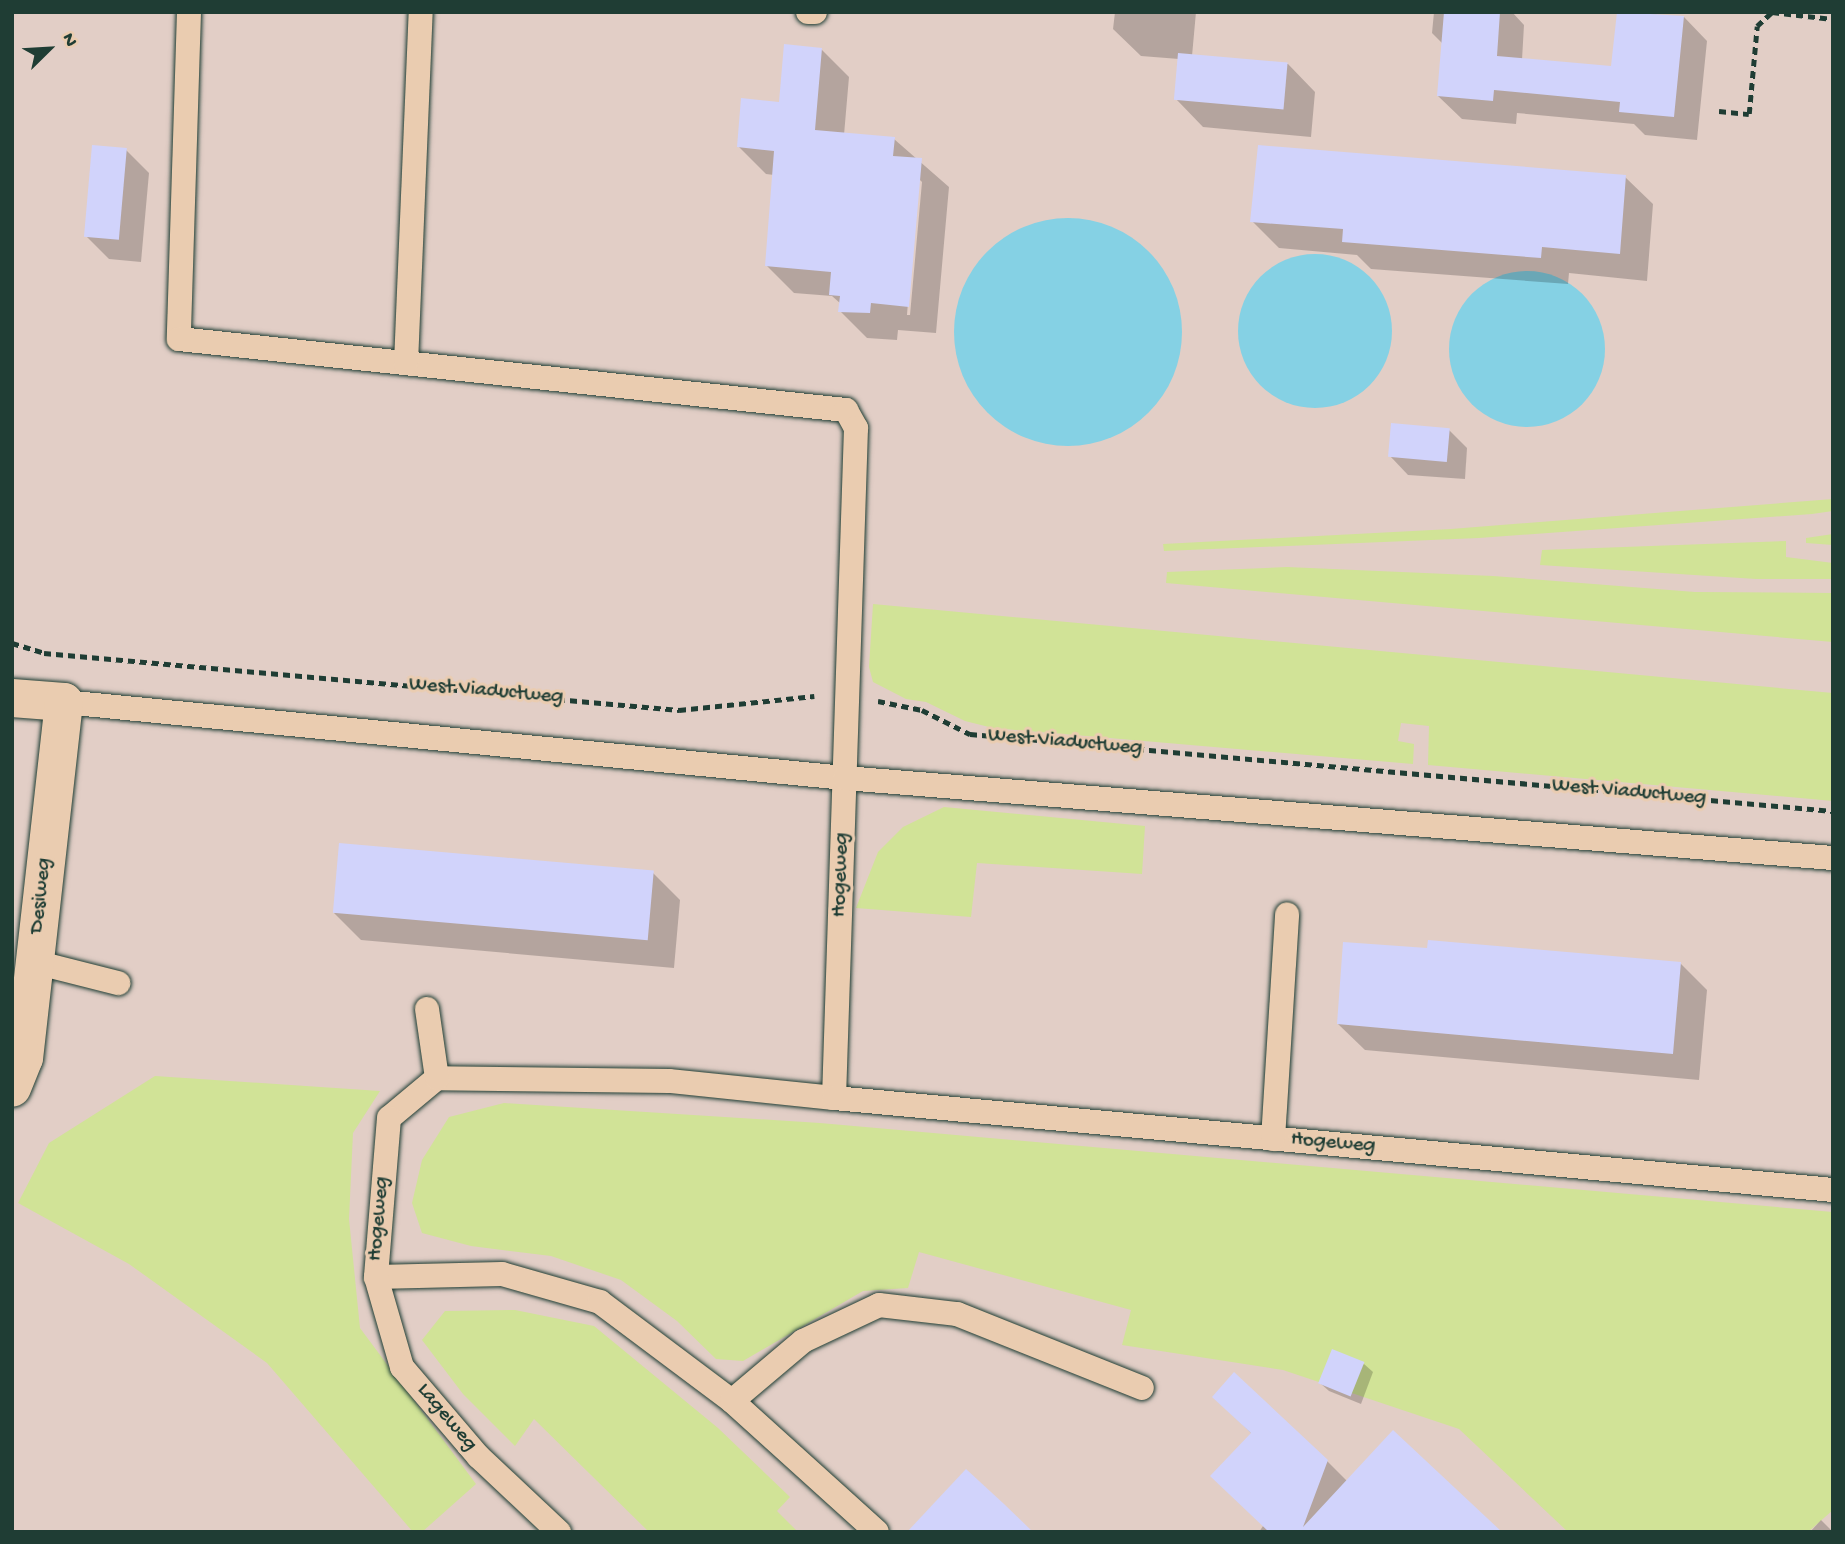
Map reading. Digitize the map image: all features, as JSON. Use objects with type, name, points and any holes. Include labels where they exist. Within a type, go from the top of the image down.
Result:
[{"type":"street","points":[[12,698],[64,702]]},
{"type":"street","name":"Desiweg","points":[[12,1088],[24,1058],[64,702]]},
{"type":"lane","points":[[188,12],[179,339],[406,363],[421,12]]},
{"type":"lane","points":[[808,12],[815,12]]},
{"type":"lane","name":"Hogeweg","points":[[406,363],[846,410],[856,428],[845,695],[845,778],[834,1098]]},
{"type":"lane","points":[[64,702],[845,778],[1833,858]]},
{"type":"lane","points":[[1273,1139],[1287,914]]},
{"type":"lane","points":[[35,962],[118,983]]},
{"type":"lane","points":[[427,1009],[437,1078]]},
{"type":"lane","name":"Hogeweg","points":[[877,1532],[732,1401],[600,1302],[502,1274],[376,1278],[389,1118],[437,1078],[669,1081],[1833,1191]]},
{"type":"lane","name":"Lageweg","points":[[376,1278],[402,1367],[478,1457],[559,1532]]},
{"type":"lane","points":[[732,1401],[803,1341],[879,1305],[957,1314],[1142,1388]]},
{"type":"path","points":[[1719,111],[1749,114],[1757,26],[1772,12],[1833,19]]},
{"type":"path","name":"West Viaductweg","points":[[12,643],[44,653],[679,710],[845,695],[922,710],[970,734],[1833,811]]},
{"type":"shaded area","points":[[12,12],[1833,12],[1833,1532],[12,1532]]},
{"type":"green space","points":[[1833,499],[1833,511],[1812,514],[1479,538],[1164,551],[1163,544],[1451,529]]},
{"type":"green space","points":[[1833,534],[1833,545],[1806,543],[1806,538]]},
{"type":"green space","points":[[1786,541],[1786,557],[1833,563],[1833,579],[1756,579],[1540,565],[1542,550]]},
{"type":"green space","points":[[1287,567],[1493,576],[1695,592],[1833,593],[1833,642],[1166,583],[1167,572]]},
{"type":"green space","points":[[873,604],[1833,693],[1833,801],[1428,765],[1429,726],[1401,723],[1398,741],[1414,744],[1413,764],[993,728],[965,721],[926,702],[906,699],[873,682],[869,667]]},
{"type":"green space","points":[[944,807],[1145,826],[1142,874],[977,863],[971,917],[856,908],[878,852],[903,827]]},
{"type":"green space","points":[[155,1076],[380,1091],[353,1133],[349,1219],[360,1328],[476,1484],[422,1532],[413,1532],[267,1363],[129,1264],[18,1203],[49,1143]]},
{"type":"green space","points":[[504,1103],[820,1123],[1833,1212],[1833,1510],[1808,1532],[1568,1532],[1459,1429],[1283,1370],[1122,1345],[1131,1310],[919,1252],[908,1288],[863,1291],[743,1361],[716,1359],[677,1321],[621,1280],[551,1256],[471,1246],[422,1233],[412,1203],[422,1160],[449,1117]]},
{"type":"green space","points":[[515,1310],[594,1326],[718,1428],[790,1497],[777,1511],[798,1532],[649,1532],[534,1419],[515,1446],[463,1394],[422,1340],[445,1311]]},
{"type":"water","points":[[1068,218],[1090,220],[1112,227],[1131,237],[1156,260],[1177,299],[1182,332],[1180,354],[1173,376],[1163,395],[1140,420],[1101,441],[1068,446],[1046,444],[1024,437],[1005,427],[980,404],[959,365],[954,332],[956,310],[963,288],[973,269],[996,244],[1035,223]]},
{"type":"water","points":[[1315,254],[1344,260],[1369,277],[1386,302],[1392,331],[1386,360],[1369,385],[1344,402],[1315,408],[1286,402],[1261,385],[1244,360],[1238,331],[1244,302],[1261,277],[1286,260]]},
{"type":"water","points":[[1527,271],[1557,277],[1582,294],[1599,319],[1605,349],[1599,379],[1582,404],[1557,421],[1527,427],[1497,421],[1472,404],[1455,379],[1449,349],[1455,319],[1472,294],[1497,277]]},
{"type":"building","points":[[1444,12],[1500,12],[1497,56],[1611,66],[1617,12],[1684,16],[1674,117],[1619,112],[1620,102],[1494,90],[1493,101],[1437,96]]},
{"type":"building","points":[[784,44],[822,48],[815,130],[895,137],[893,156],[922,158],[909,307],[871,303],[870,313],[838,312],[840,296],[829,295],[831,272],[765,266],[774,151],[737,147],[741,98],[779,102]]},
{"type":"building","points":[[1178,53],[1288,63],[1283,109],[1174,100]]},
{"type":"building","points":[[92,145],[127,148],[119,240],[84,237]]},
{"type":"building","points":[[1258,145],[1626,175],[1620,254],[1542,247],[1541,258],[1342,242],[1343,229],[1250,222]]},
{"type":"building","points":[[1391,423],[1450,428],[1447,462],[1388,457]]},
{"type":"building","points":[[339,843],[654,871],[648,940],[333,913]]},
{"type":"building","points":[[1428,940],[1681,962],[1673,1054],[1337,1024],[1343,942],[1427,948]]},
{"type":"building","points":[[1332,1349],[1364,1362],[1351,1396],[1318,1383]]},
{"type":"building","points":[[1234,1372],[1328,1460],[1303,1527],[1393,1430],[1502,1532],[1269,1532],[1210,1476],[1251,1433],[1212,1397]]},
{"type":"building","points":[[966,1469],[1004,1504],[1033,1532],[907,1532]]}]
